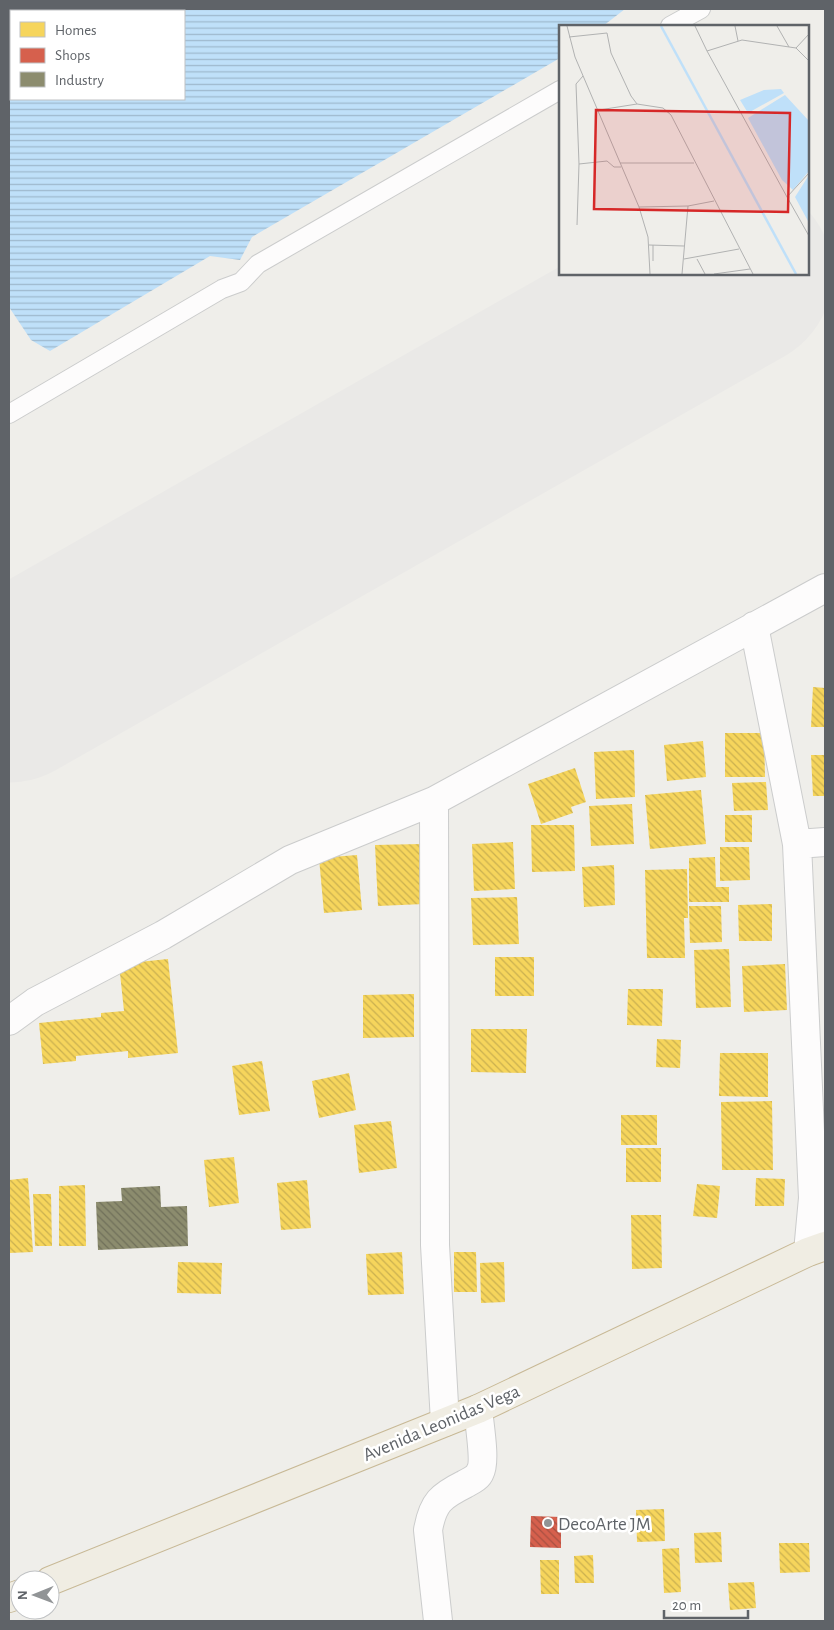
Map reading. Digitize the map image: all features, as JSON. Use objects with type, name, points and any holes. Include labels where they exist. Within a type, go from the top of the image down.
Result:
[{"type":"highway","name":"Avenida Leonidas Vega","points":[[60,1577],[478,1409],[817,1249]]},
{"type":"street","points":[[9,1021],[35,1002],[163,935],[290,860],[434,801],[825,588]]},
{"type":"street","points":[[754,626],[797,844],[817,1249]]},
{"type":"street","points":[[434,801],[435,1245],[445,1422]]},
{"type":"street","points":[[797,844],[825,842]]},
{"type":"street","points":[[438,1621],[428,1530],[430,1517],[444,1494],[473,1480],[480,1472],[482,1463],[478,1409]]},
{"type":"lane","points":[[672,25],[701,9]]},
{"type":"lane","points":[[9,414],[222,289],[241,282],[258,264],[559,91]]},
{"type":"water","points":[[9,9],[625,9],[604,25],[559,25],[559,59],[252,237],[240,260],[210,256],[50,351],[31,340],[9,307]]},
{"type":"building: Homes","points":[[813,687],[825,688],[825,727],[811,727]]},
{"type":"building: Homes","points":[[725,733],[764,733],[765,777],[725,777]]},
{"type":"building: Homes","points":[[703,741],[706,777],[667,781],[664,745]]},
{"type":"building: Homes","points":[[634,750],[635,797],[596,799],[594,752]]},
{"type":"building: Homes","points":[[811,755],[825,755],[825,796],[813,796]]},
{"type":"building: Homes","points":[[575,768],[586,802],[571,807],[573,813],[541,824],[528,784]]},
{"type":"building: Homes","points":[[766,782],[768,810],[734,811],[732,783]]},
{"type":"building: Homes","points":[[701,790],[706,844],[650,849],[645,795]]},
{"type":"building: Homes","points":[[632,804],[634,844],[591,846],[589,806]]},
{"type":"building: Homes","points":[[725,815],[752,815],[752,842],[725,842]]},
{"type":"building: Homes","points":[[531,825],[574,825],[575,871],[532,872]]},
{"type":"building: Homes","points":[[513,842],[515,889],[474,891],[472,844]]},
{"type":"building: Homes","points":[[421,844],[424,904],[378,906],[375,845]]},
{"type":"building: Homes","points":[[720,847],[749,847],[750,880],[720,881]]},
{"type":"building: Homes","points":[[357,855],[362,910],[324,913],[319,858]]},
{"type":"building: Homes","points":[[715,857],[716,887],[729,887],[729,902],[689,902],[689,858]]},
{"type":"building: Homes","points":[[614,865],[615,905],[584,907],[582,867]]},
{"type":"building: Homes","points":[[687,869],[688,918],[684,918],[685,958],[647,958],[645,870]]},
{"type":"building: Homes","points":[[517,897],[519,944],[473,945],[471,898]]},
{"type":"building: Homes","points":[[772,904],[772,941],[739,941],[738,905]]},
{"type":"building: Homes","points":[[689,906],[721,906],[722,942],[690,943]]},
{"type":"building: Homes","points":[[729,949],[731,1007],[696,1008],[694,950]]},
{"type":"building: Homes","points":[[495,957],[534,957],[534,996],[495,996]]},
{"type":"building: Homes","points":[[168,959],[178,1053],[128,1058],[128,1051],[76,1056],[76,1061],[43,1064],[39,1023],[101,1017],[101,1013],[124,1011],[119,964]]},
{"type":"building: Homes","points":[[785,964],[787,1010],[744,1012],[742,966]]},
{"type":"building: Homes","points":[[628,989],[663,989],[662,1026],[627,1025]]},
{"type":"building: Homes","points":[[414,994],[414,1037],[363,1038],[363,995]]},
{"type":"building: Homes","points":[[471,1029],[527,1029],[526,1073],[471,1072]]},
{"type":"building: Homes","points":[[657,1039],[681,1040],[680,1068],[656,1067]]},
{"type":"building: Homes","points":[[720,1053],[768,1053],[768,1097],[719,1096]]},
{"type":"building: Homes","points":[[262,1061],[270,1111],[239,1115],[232,1066]]},
{"type":"building: Homes","points":[[349,1073],[356,1110],[319,1118],[312,1081]]},
{"type":"building: Homes","points":[[772,1101],[773,1170],[722,1170],[721,1102]]},
{"type":"building: Homes","points":[[621,1115],[657,1115],[657,1145],[621,1145]]},
{"type":"building: Homes","points":[[391,1121],[397,1168],[359,1173],[354,1125]]},
{"type":"building: Homes","points":[[626,1148],[661,1148],[661,1182],[626,1182]]},
{"type":"building: Homes","points":[[234,1157],[239,1203],[209,1207],[204,1160]]},
{"type":"building: Homes","points":[[28,1178],[33,1252],[9,1253],[9,1180]]},
{"type":"building: Homes","points":[[756,1178],[785,1179],[784,1206],[755,1206]]},
{"type":"building: Homes","points":[[307,1180],[311,1228],[281,1230],[277,1183]]},
{"type":"building: Homes","points":[[697,1184],[720,1186],[717,1218],[693,1216]]},
{"type":"building: Homes","points":[[85,1185],[86,1246],[59,1246],[59,1186]]},
{"type":"building: Homes","points":[[33,1194],[51,1194],[52,1246],[35,1246]]},
{"type":"building: Homes","points":[[631,1215],[661,1215],[662,1268],[632,1269]]},
{"type":"building: Homes","points":[[402,1252],[404,1294],[368,1295],[366,1254]]},
{"type":"building: Homes","points":[[454,1252],[476,1252],[477,1292],[454,1292]]},
{"type":"building: Homes","points":[[178,1262],[222,1263],[221,1294],[177,1293]]},
{"type":"building: Homes","points":[[504,1262],[505,1302],[481,1303],[480,1263]]},
{"type":"building: Homes","points":[[664,1509],[665,1541],[637,1542],[636,1510]]},
{"type":"building: Homes","points":[[721,1532],[722,1562],[695,1563],[694,1533]]},
{"type":"building: Homes","points":[[779,1543],[809,1543],[810,1572],[780,1573]]},
{"type":"building: Homes","points":[[679,1548],[681,1592],[664,1593],[662,1549]]},
{"type":"building: Homes","points":[[593,1555],[594,1583],[575,1583],[574,1556]]},
{"type":"building: Homes","points":[[540,1560],[559,1560],[559,1594],[541,1594]]},
{"type":"building: Homes","points":[[754,1582],[756,1608],[730,1610],[728,1583]]},
{"type":"building: Shops","points":[[531,1516],[561,1517],[561,1548],[530,1547]]},
{"type":"building: Industry","points":[[160,1186],[161,1207],[187,1206],[188,1246],[98,1250],[96,1202],[122,1201],[121,1188]]},
{"type":"runway","points":[[9,688],[736,275]]},
{"type":"place","name":"DecoArte JM","points":[[548,1523]]}]
